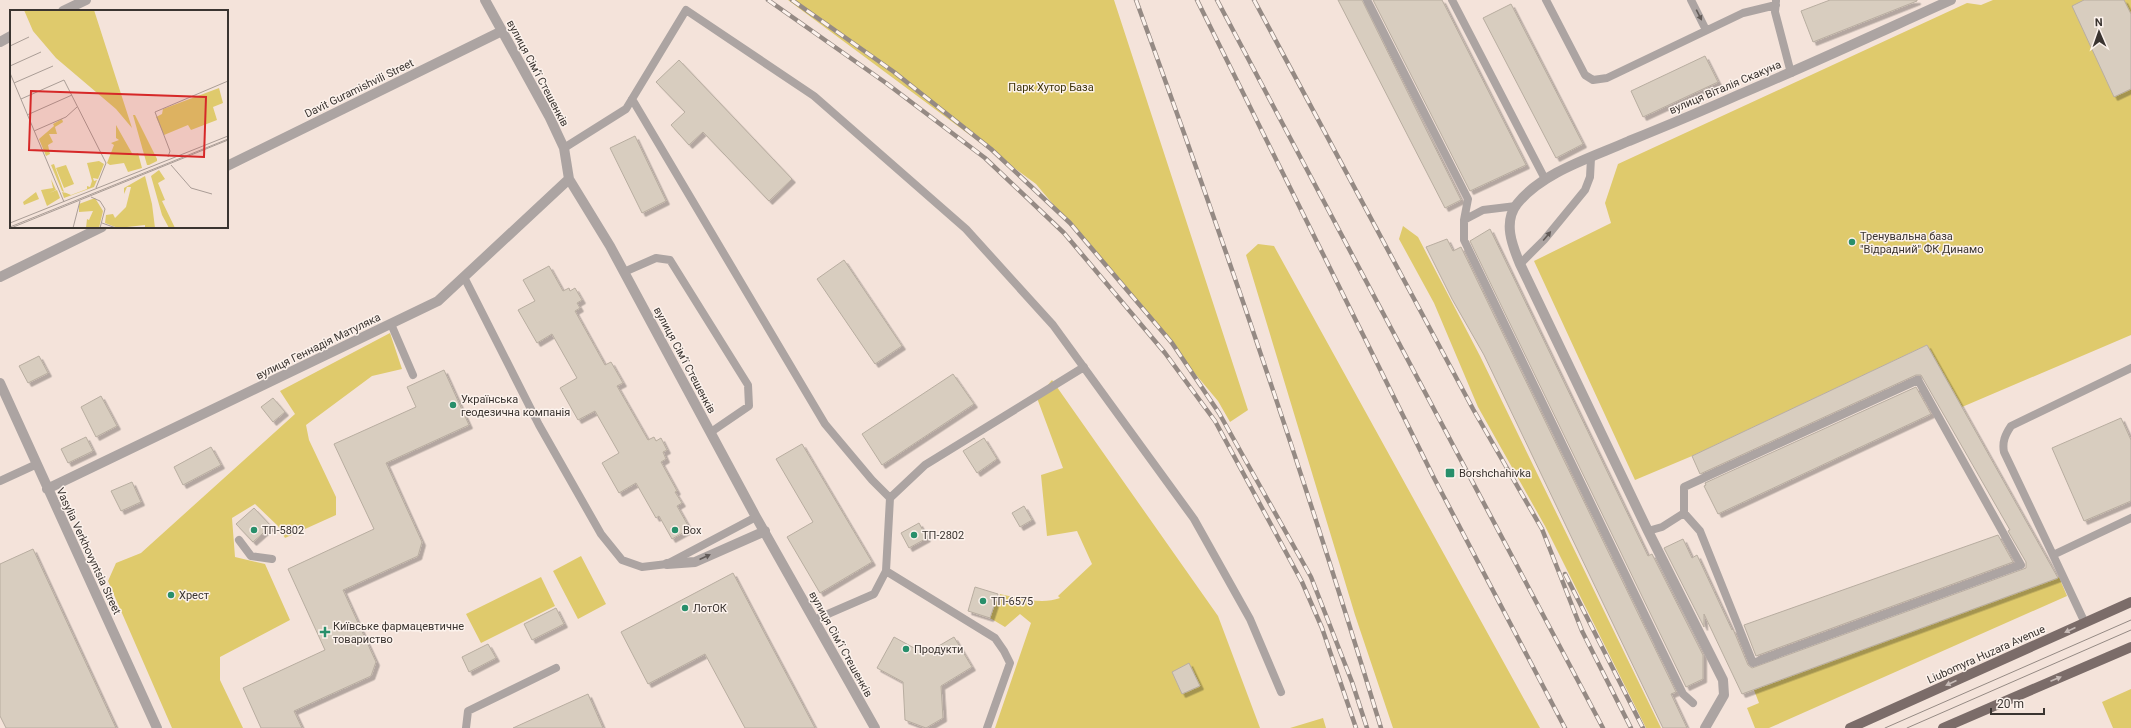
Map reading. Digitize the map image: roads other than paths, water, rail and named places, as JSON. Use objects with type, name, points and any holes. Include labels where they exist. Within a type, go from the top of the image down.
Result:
[{"type":"main road","name":"Liubomyra Huzara Avenue","points":[[1850,728],[2131,602]]},
{"type":"main road","points":[[1943,728],[2131,647]]},
{"type":"street","points":[[65,10],[86,0]]},
{"type":"street","name":"вулиця Сімʼї Стешенків","points":[[485,0],[549,116],[564,148],[569,179],[624,272],[756,517],[875,728]]},
{"type":"street","name":"вулиця Віталія Скакуна","points":[[1516,206],[1527,194],[1545,179],[1791,73],[1951,0]]},
{"type":"street","name":"Davit Guramishvili Street","points":[[228,166],[502,31]]},
{"type":"street","points":[[0,42],[10,37]]},
{"type":"street","name":"вулиця Геннадія Матуляка","points":[[47,489],[438,301],[569,179]]},
{"type":"street","points":[[1516,206],[1509,224],[1512,246],[1648,531],[1723,680],[1724,695],[1705,728]]},
{"type":"street","points":[[0,277],[100,228]]},
{"type":"street","name":"Vasylia Verkhovyntsia Street","points":[[0,383],[157,728]]},
{"type":"street","points":[[667,564],[695,562],[765,531]]},
{"type":"lane","points":[[1367,0],[1468,199],[1464,220],[1464,240],[1683,694],[1693,703]]},
{"type":"lane","points":[[1452,0],[1545,179]]},
{"type":"lane","points":[[1546,0],[1585,75],[1593,80],[1607,78],[1743,13],[1776,2],[1775,12],[1791,73]]},
{"type":"lane","points":[[1691,0],[1706,30]]},
{"type":"lane","points":[[564,148],[626,109],[686,10],[814,96],[960,224],[1053,325],[1194,519],[1250,619],[1281,692]]},
{"type":"lane","points":[[632,98],[825,424],[872,480],[890,498]]},
{"type":"lane","points":[[1520,264],[1544,240],[1584,190],[1590,177],[1591,158]]},
{"type":"lane","points":[[1464,220],[1483,210],[1516,206]]},
{"type":"lane","points":[[624,272],[656,258],[670,260],[748,385],[749,406],[711,432]]},
{"type":"lane","points":[[464,277],[539,425],[601,534],[622,560],[642,567],[667,564],[756,517]]},
{"type":"lane","points":[[391,324],[413,375]]},
{"type":"lane","points":[[814,620],[874,594],[886,571],[890,498],[925,465],[1084,367]]},
{"type":"lane","points":[[2085,623],[2004,452],[2003,444],[2006,434],[2011,426],[2131,368]]},
{"type":"lane","points":[[1918,380],[2021,566],[1754,663],[1700,531],[1684,514],[1684,486],[1918,380]]},
{"type":"lane","points":[[0,482],[36,464]]},
{"type":"lane","points":[[1648,531],[1662,527],[1684,514]]},
{"type":"lane","points":[[2053,555],[2131,518]]},
{"type":"lane","points":[[239,540],[251,556],[272,559]]},
{"type":"lane","points":[[886,571],[995,638],[1004,651],[1010,663],[987,728]]},
{"type":"lane","points":[[466,728],[468,711],[556,668]]},
{"type":"tram line","points":[[1885,728],[2131,620]]},
{"type":"tram line","points":[[1907,728],[2131,630]]},
{"type":"railway","points":[[768,0],[886,83],[985,158],[1064,233],[1165,353],[1215,421],[1302,582],[1322,628],[1356,728]]},
{"type":"railway","points":[[792,0],[894,72],[991,149],[1070,223],[1172,343],[1219,413],[1311,577],[1352,682],[1367,728]]},
{"type":"railway","points":[[1136,0],[1264,362],[1324,545],[1381,728]]},
{"type":"railway","points":[[1197,0],[1434,478],[1565,728]]},
{"type":"railway","points":[[1217,0],[1603,728]]},
{"type":"railway","points":[[1254,0],[1473,409],[1542,529],[1582,631],[1631,728]]},
{"type":"railway","points":[[1565,574],[1643,728]]},
{"type":"place","name":"Тренувальна база \"Відрадний\" ФК Динамо","points":[[1852,242]]},
{"type":"place","name":"Українська геодезична компанія","points":[[453,405]]},
{"type":"place","name":"Borshchahivka","points":[[1450,473]]},
{"type":"place","name":"ТП-5802","points":[[254,530]]},
{"type":"place","name":"Box","points":[[675,530]]},
{"type":"place","name":"ТП-2802","points":[[914,535]]},
{"type":"place","name":"Хрест","points":[[171,595]]},
{"type":"place","name":"ТП-6575","points":[[983,601]]},
{"type":"place","name":"ЛотОК","points":[[685,608]]},
{"type":"place","name":"Київське фармацевтичне товариство","points":[[325,632]]},
{"type":"place","name":"Продукти","points":[[906,649]]},
{"type":"park label","name":"Парк Хутор База","points":[[1051,87]]}]
